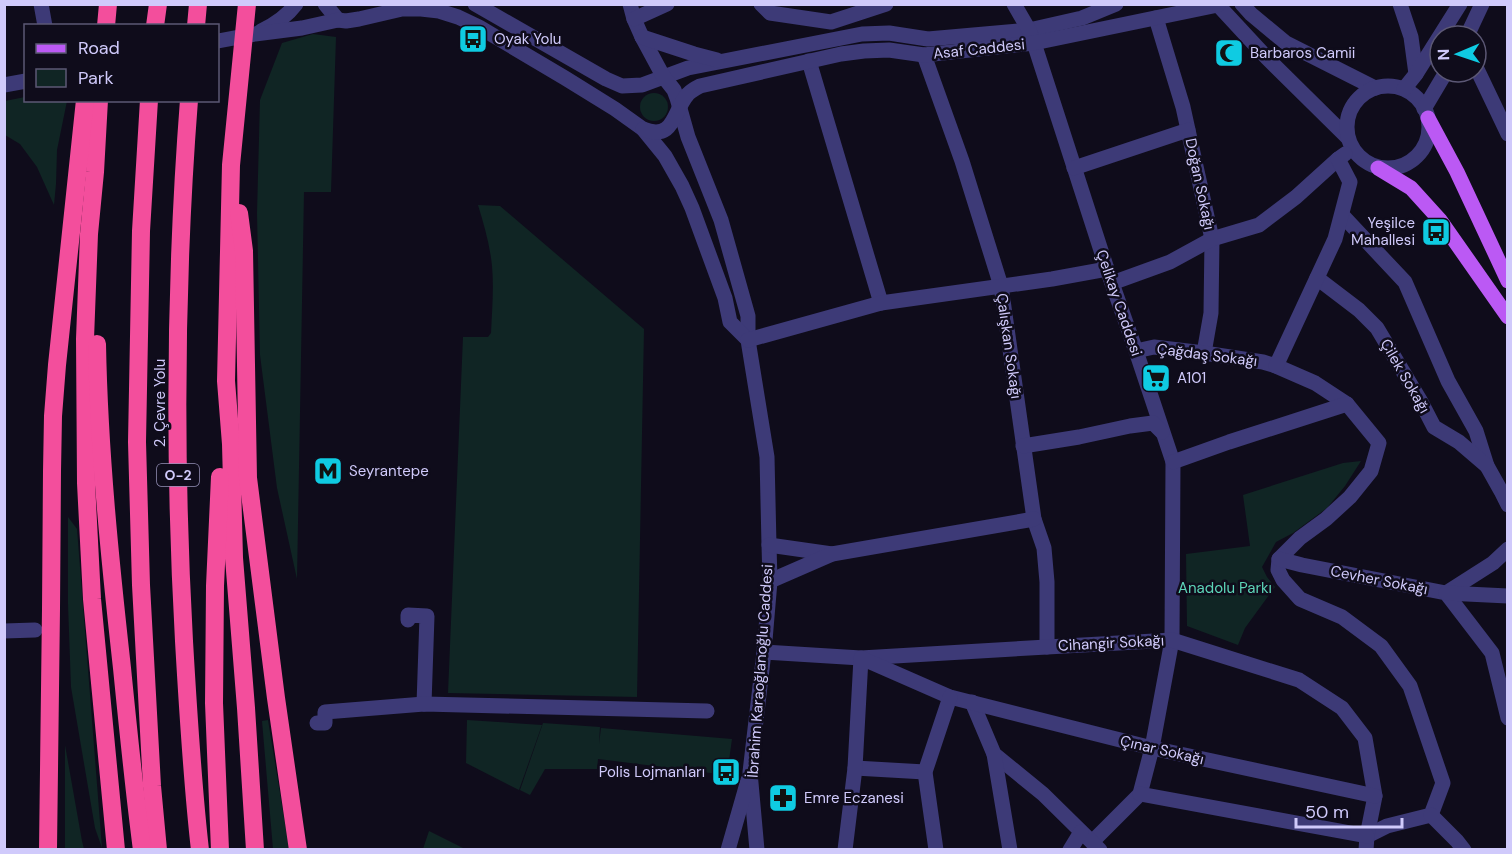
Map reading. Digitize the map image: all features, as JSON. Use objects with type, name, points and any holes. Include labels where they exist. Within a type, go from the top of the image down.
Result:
[{"type":"highway","points":[[155,24],[158,4]]},
{"type":"highway","points":[[196,24],[198,4]]},
{"type":"highway","points":[[220,849],[214,703],[215,586],[221,424],[226,381],[231,165],[247,4]]},
{"type":"highway","points":[[48,849],[51,494],[54,416],[57,365],[85,102]]},
{"type":"highway","points":[[99,102],[95,172],[88,234],[86,483],[92,599],[116,849]]},
{"type":"highway","name":"2. Çevre Yolu","points":[[148,102],[141,231],[137,442],[141,585],[152,786],[158,849]]},
{"type":"highway","name":"2. Çevre Yolu","points":[[189,102],[181,232],[178,463],[187,687],[200,849]]},
{"type":"highway","points":[[231,165],[244,251],[248,478],[298,849]]},
{"type":"highway","points":[[95,172],[98,236],[96,286],[98,384],[102,449],[112,586],[142,849]]},
{"type":"highway","points":[[226,381],[231,444],[234,558],[255,849]]},
{"type":"main road","points":[[1426,113],[1457,172],[1508,281]]},
{"type":"main road","points":[[1378,168],[1411,188],[1440,220],[1508,317]]},
{"type":"main road","points":[[1498,303],[1508,328]]},
{"type":"street","points":[[41,4],[45,24]]},
{"type":"street","points":[[255,34],[270,27],[296,4]]},
{"type":"street","points":[[325,4],[338,20]]},
{"type":"street","name":"Asaf Caddesi","points":[[475,4],[606,79],[626,86],[642,85],[688,68],[862,34],[889,33],[928,39],[993,34],[1032,36],[1116,4]]},
{"type":"street","points":[[632,12],[667,4]]},
{"type":"street","points":[[761,4],[770,13],[831,22],[884,5],[889,33]]},
{"type":"street","name":"Çelikay Caddesi","points":[[1014,4],[1032,36],[1109,276],[1173,462],[1172,640],[1152,748],[1140,794]]},
{"type":"street","points":[[1242,4],[1286,43],[1375,88]]},
{"type":"street","points":[[1400,4],[1411,37],[1416,74]]},
{"type":"street","points":[[1404,89],[1460,4]]},
{"type":"street","points":[[1473,24],[1482,4]]},
{"type":"street","points":[[1217,5],[1351,143]]},
{"type":"street","name":"Asaf Caddesi","points":[[643,129],[657,132],[672,125],[688,94],[700,86],[841,54],[889,50],[924,55],[1156,18],[1217,5]]},
{"type":"street","points":[[219,41],[412,9],[440,11],[479,27],[615,109],[643,129],[665,156],[682,186],[724,298],[730,322],[748,340],[881,303],[1052,279],[1109,276],[1170,262],[1212,239],[1259,225],[1296,197],[1338,159],[1351,143]]},
{"type":"street","name":"İbrahim Karaoğlanoğlu Caddesi","points":[[632,12],[642,37],[663,76],[674,90],[688,137],[721,220],[748,316],[748,340],[767,457],[770,581],[750,772],[758,849]]},
{"type":"street","name":"Doğan Sokağı","points":[[1156,18],[1183,107],[1212,239],[1211,313],[1203,353]]},
{"type":"street","points":[[642,37],[720,61]]},
{"type":"street","name":"Çalışkan Sokağı","points":[[924,55],[962,161],[1001,286],[1034,519],[1044,548],[1047,582],[1047,647]]},
{"type":"street","points":[[809,61],[881,303]]},
{"type":"street","points":[[4,85],[24,81]]},
{"type":"street","points":[[1426,113],[1440,84]]},
{"type":"street","points":[[1484,84],[1508,134]]},
{"type":"street","points":[[1385,86],[1404,89],[1423,105],[1430,127],[1427,141],[1418,156],[1411,162],[1398,168],[1378,168],[1359,157],[1351,143],[1347,128],[1349,114],[1362,95],[1375,88],[1385,86]]},
{"type":"street","points":[[1074,168],[1188,130]]},
{"type":"street","points":[[1276,366],[1335,239],[1350,182],[1338,159]]},
{"type":"street","points":[[1342,215],[1405,282],[1448,381],[1476,431],[1487,466]]},
{"type":"street","name":"Çilek Sokağı","points":[[1317,278],[1359,310],[1377,328],[1434,427],[1459,442],[1487,466],[1508,506]]},
{"type":"street","name":"Çağdaş Sokağı","points":[[1136,351],[1154,347],[1263,362],[1276,366],[1315,383],[1347,404],[1379,443],[1371,471],[1350,496],[1279,559]]},
{"type":"street","points":[[1173,462],[1347,404]]},
{"type":"street","points":[[1023,446],[1153,423],[1162,432]]},
{"type":"street","points":[[770,581],[832,554],[1034,519]]},
{"type":"street","points":[[769,545],[832,554]]},
{"type":"street","points":[[1446,593],[1493,563],[1508,549]]},
{"type":"street","points":[[1279,559],[1278,570],[1283,580],[1300,599],[1342,617],[1382,646],[1410,686],[1443,783],[1431,815]]},
{"type":"street","name":"Cevher Sokağı","points":[[1279,559],[1446,593],[1492,653],[1508,718]]},
{"type":"street","points":[[1446,593],[1508,596]]},
{"type":"street","points":[[408,620],[408,615],[427,616],[424,704]]},
{"type":"street","points":[[4,631],[36,630]]},
{"type":"street","name":"Cihangir Sokağı","points":[[764,652],[861,658],[1172,640],[1299,680],[1342,708],[1365,738],[1376,796],[1366,843]]},
{"type":"street","points":[[845,849],[855,768],[861,658]]},
{"type":"street","name":"Çınar Sokağı","points":[[861,658],[950,697],[1152,748],[1376,796]]},
{"type":"street","points":[[936,849],[926,772],[950,697]]},
{"type":"street","points":[[972,702],[994,754],[1010,849]]},
{"type":"street","points":[[317,723],[325,723],[325,712],[424,704],[707,711]]},
{"type":"street","points":[[994,754],[1043,794],[1091,841]]},
{"type":"street","points":[[855,768],[926,772]]},
{"type":"street","points":[[728,849],[750,772]]},
{"type":"street","points":[[1070,849],[1091,841],[1140,794],[1366,843],[1387,826],[1431,815]]},
{"type":"street","points":[[1431,815],[1464,849]]},
{"type":"green space","points":[[313,34],[336,37],[331,192],[304,192],[297,579],[277,488],[260,355],[257,213],[260,100],[282,43]]},
{"type":"green space","points":[[654,93],[664,97],[668,107],[664,117],[654,121],[644,117],[640,107],[644,97]]},
{"type":"green space","points":[[24,97],[24,102],[67,102],[57,150],[54,205],[37,167],[20,144],[5,135],[5,101]]},
{"type":"green space","points":[[478,205],[500,206],[644,329],[637,697],[448,693],[463,337],[488,337],[491,333],[492,266]]},
{"type":"green space","name":"Anadolu Parkı","points":[[1361,461],[1327,508],[1293,533],[1276,542],[1262,567],[1275,587],[1245,628],[1238,645],[1187,626],[1186,554],[1250,546],[1243,495],[1343,463]]},
{"type":"green space","points":[[68,517],[77,529],[102,848],[95,828],[71,687]]},
{"type":"green space","points":[[268,720],[289,849],[273,849],[262,721]]},
{"type":"green space","points":[[467,720],[542,725],[519,790],[466,763]]},
{"type":"green space","points":[[543,723],[600,727],[599,744],[601,728],[732,739],[727,775],[598,759],[597,769],[545,769],[530,795],[520,790]]},
{"type":"green space","points":[[65,745],[82,841],[84,849],[65,849]]},
{"type":"green space","points":[[429,831],[465,849],[423,849]]},
{"type":"place","name":"Oyak Yolu","points":[[473,39]]},
{"type":"place","name":"Barbaros Camii","points":[[1229,53]]},
{"type":"place","name":"Yeşilce Mahallesi","points":[[1436,232]]},
{"type":"place","name":"A101","points":[[1156,378]]},
{"type":"place","name":"Seyrantepe","points":[[328,471]]},
{"type":"place","name":"Polis Lojmanları","points":[[726,772]]},
{"type":"place","name":"Emre Eczanesi","points":[[783,798]]}]
